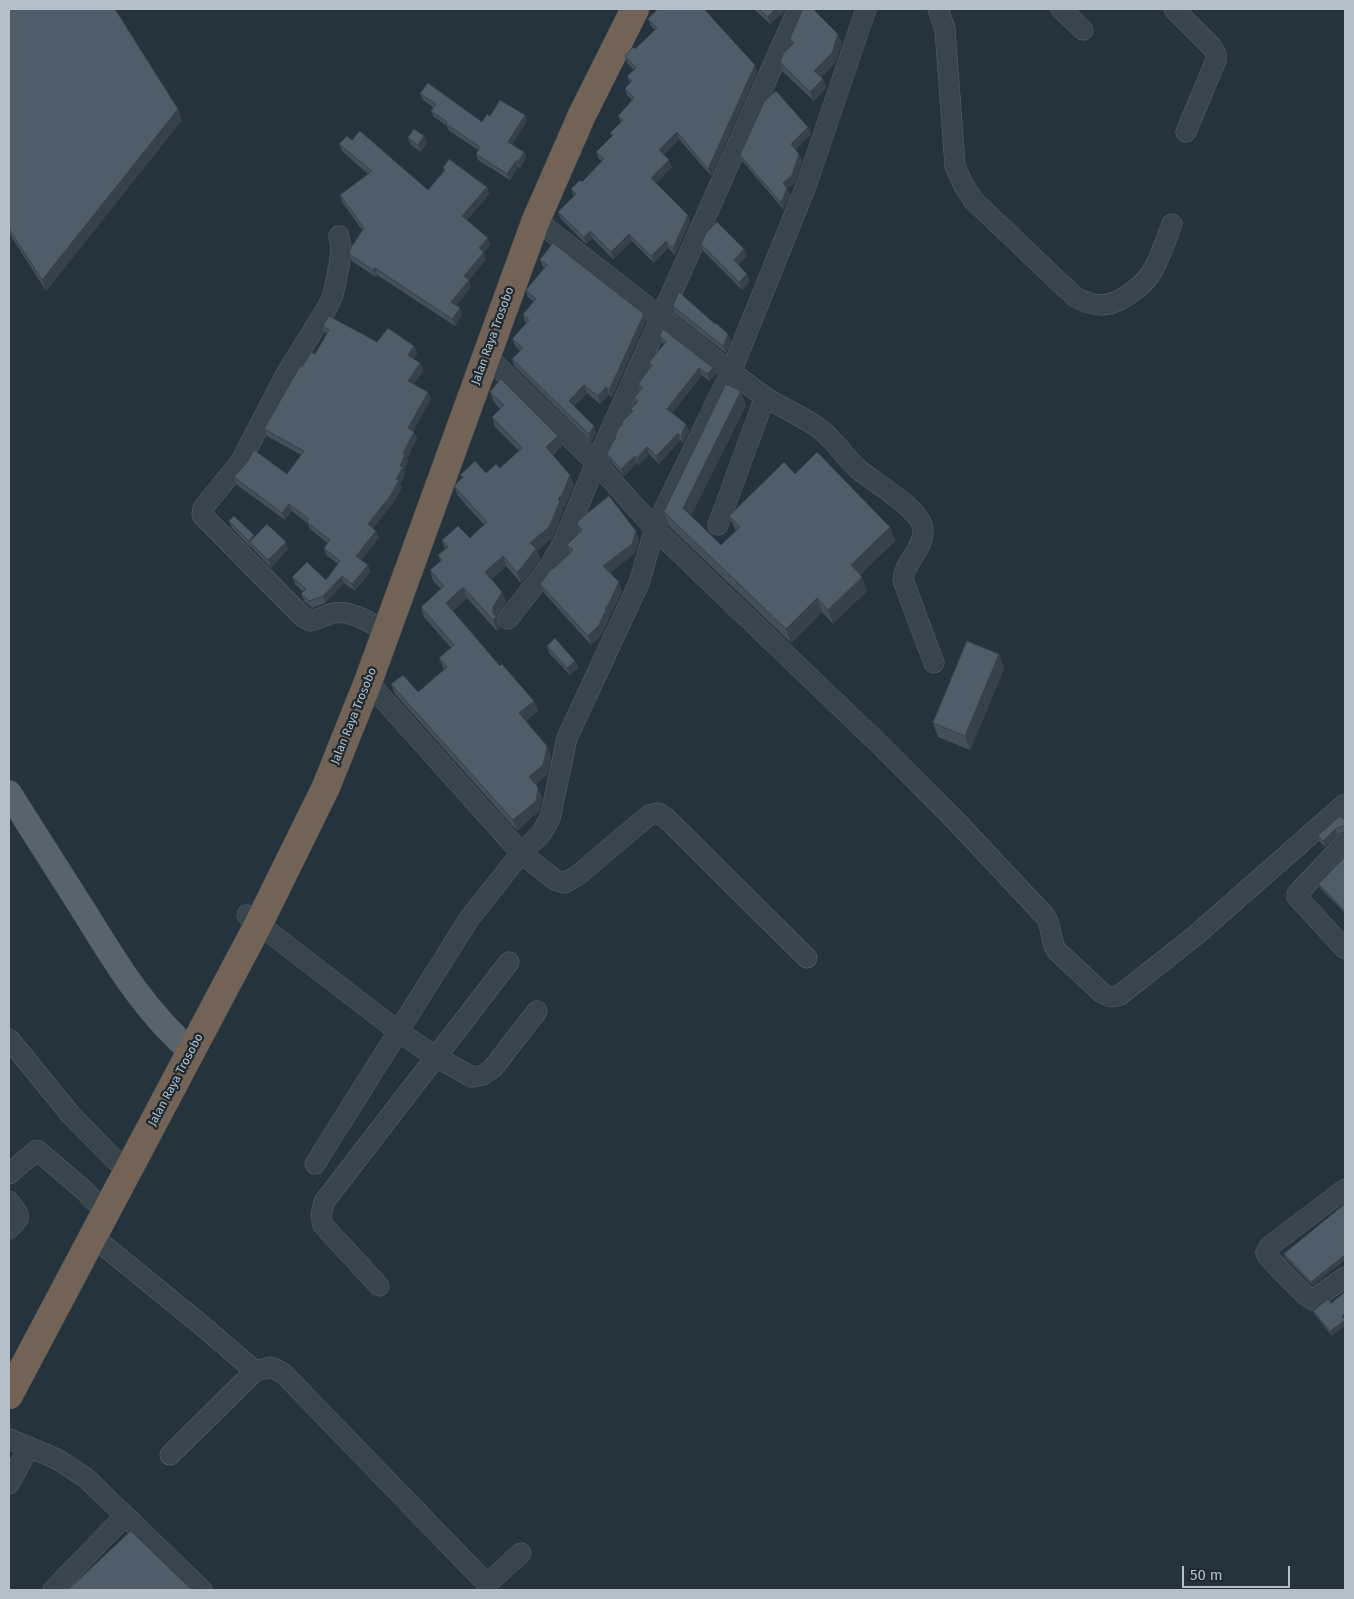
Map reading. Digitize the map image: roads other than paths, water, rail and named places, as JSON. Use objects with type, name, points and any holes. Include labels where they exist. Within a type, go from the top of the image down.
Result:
[{"type":"highway","name":"Jalan Raya Trosobo","points":[[9,1357],[84,1191],[106,1151],[174,1036],[253,920],[326,787],[368,682],[485,344],[542,169],[617,9]]},
{"type":"highway","name":"Jalan Raya Trosobo","points":[[253,920],[314,779],[364,620],[485,344],[582,115],[635,9]]},
{"type":"highway","name":"Jalan Raya Trosobo","points":[[9,1395],[92,1236],[174,1036]]},
{"type":"main road","points":[[9,793],[101,939],[174,1036]]},
{"type":"street","points":[[508,619],[551,564],[559,550],[798,9]]},
{"type":"street","points":[[315,1164],[343,1116],[399,1032],[469,919],[525,856],[550,818],[567,738],[660,533],[736,376],[806,186],[866,9]]},
{"type":"street","points":[[938,9],[945,29],[956,166],[964,186],[974,201],[1075,297],[1086,303],[1103,305],[1126,297],[1151,274],[1172,224]]},
{"type":"street","points":[[1060,9],[1083,30]]},
{"type":"street","points":[[1174,9],[1212,47],[1216,54],[1216,60],[1186,132]]},
{"type":"street","points":[[536,220],[736,376],[765,397],[798,413],[822,430],[859,469],[899,498],[922,523],[924,531],[920,544],[903,573],[903,580],[934,663]]},
{"type":"street","points":[[339,236],[341,250],[339,266],[333,295],[327,308],[286,374],[240,461],[204,508],[202,515],[303,617],[311,621],[332,613],[342,612],[364,620]]},
{"type":"street","points":[[485,344],[660,533],[876,741],[955,820],[1049,921],[1052,942],[1057,951],[1102,993],[1109,997],[1120,995],[1196,936],[1345,804]]},
{"type":"street","points":[[718,525],[765,397]]},
{"type":"street","points":[[368,682],[525,856],[555,880],[564,883],[577,876],[649,815],[658,812],[807,958]]},
{"type":"street","points":[[1345,843],[1297,894],[1297,897],[1345,949]]},
{"type":"street","points":[[253,920],[399,1032],[436,1057],[472,1077],[483,1075],[493,1068],[537,1011]]},
{"type":"street","points":[[379,1286],[323,1225],[321,1210],[328,1196],[509,962]]},
{"type":"street","points":[[9,1039],[71,1115],[106,1151]]},
{"type":"street","points":[[9,1174],[36,1150],[84,1191]]},
{"type":"street","points":[[1345,1189],[1275,1242],[1266,1253],[1305,1295],[1313,1300],[1345,1277]]},
{"type":"street","points":[[9,1202],[18,1214],[18,1219],[9,1229]]},
{"type":"street","points":[[92,1236],[255,1371]]},
{"type":"street","points":[[170,1455],[255,1371],[271,1367],[282,1373],[490,1587],[521,1553]]},
{"type":"street","points":[[9,1439],[57,1459],[76,1470],[98,1488],[202,1590]]},
{"type":"street","points":[[9,1484],[29,1447]]},
{"type":"street","points":[[53,1590],[125,1516]]}]
